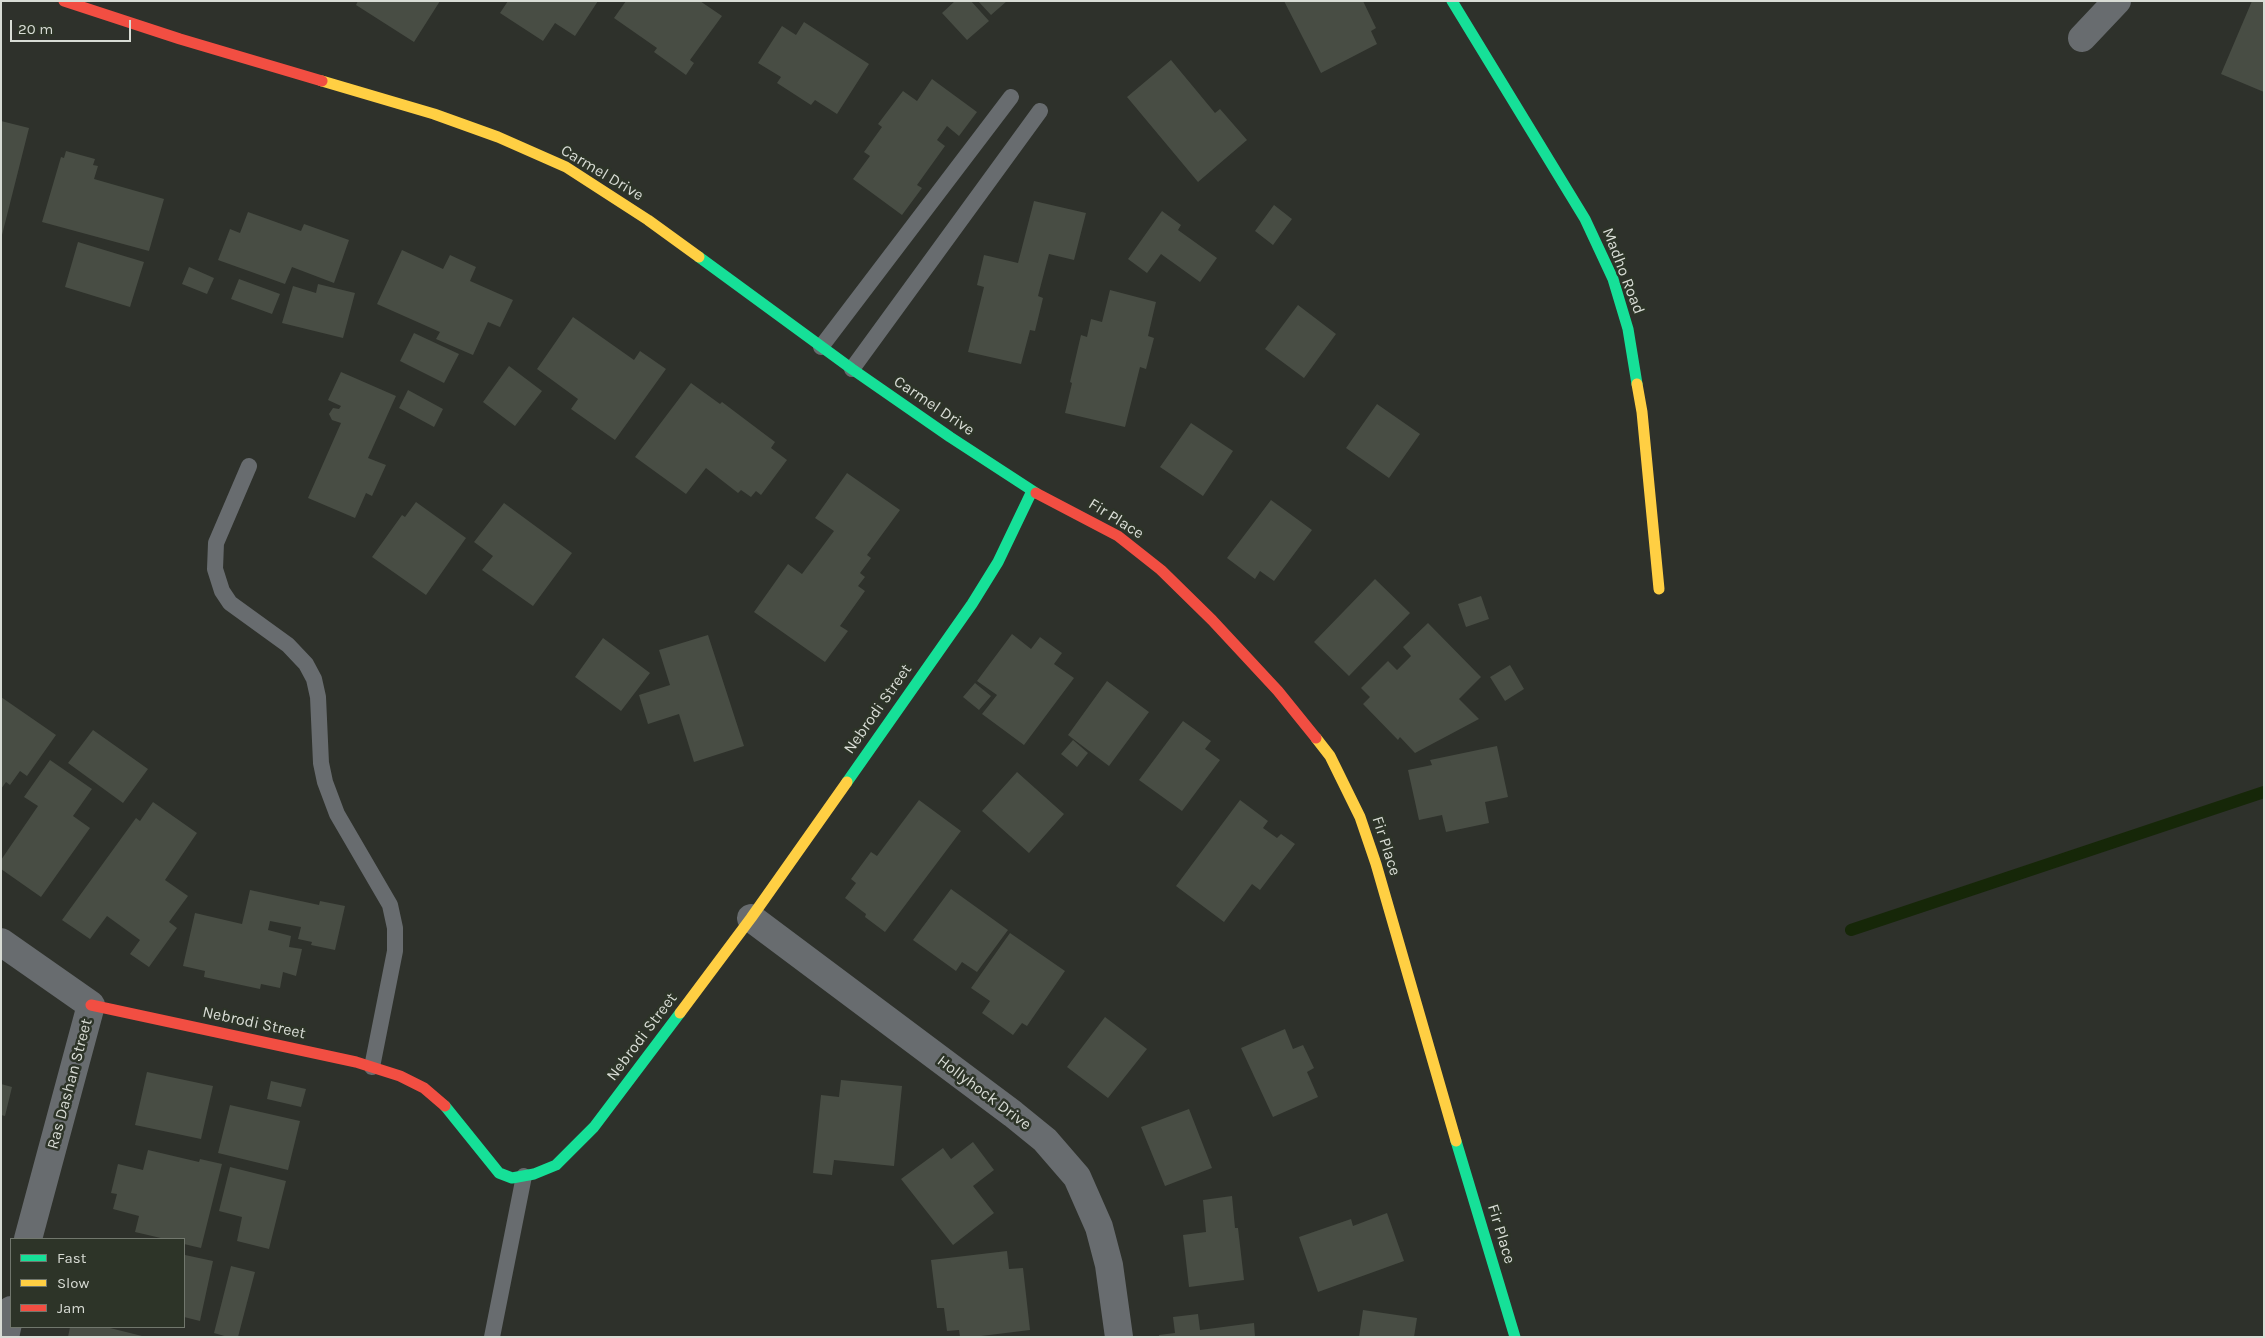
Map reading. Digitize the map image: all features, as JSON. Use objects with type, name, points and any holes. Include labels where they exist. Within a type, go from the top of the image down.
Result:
[{"type":"street","name":"Carmel Drive","points":[[64,1],[180,39],[434,114],[498,136],[566,167],[648,220],[852,369],[1032,491]]},
{"type":"street","name":"Madho Road","points":[[1452,1],[1585,219],[1613,279],[1628,330],[1642,412],[1659,589]]},
{"type":"street","points":[[2082,38],[2117,1]]},
{"type":"street","name":"Nebrodi Street","points":[[91,1005],[245,1037],[372,1067],[400,1076],[424,1088],[443,1104],[499,1173],[512,1178],[534,1174],[556,1165],[594,1127],[751,918],[972,604],[998,562],[1032,491]]},
{"type":"street","name":"Fir Place","points":[[1032,491],[1118,536],[1161,570],[1212,620],[1278,691],[1330,756],[1360,817],[1376,864],[1434,1072],[1514,1337]]},
{"type":"street","name":"Hollyhock Drive","points":[[751,918],[1045,1140],[1076,1177],[1099,1228],[1109,1265],[1119,1337]]},
{"type":"street","name":"Ras Dashan Street","points":[[1,942],[91,1005],[28,1238]]},
{"type":"street","points":[[5,1337],[10,1314]]},
{"type":"lane","points":[[821,347],[1010,97]]},
{"type":"lane","points":[[852,369],[1040,111]]},
{"type":"lane","points":[[249,466],[216,543],[214,555],[216,574],[222,591],[230,603],[288,645],[306,664],[314,679],[318,697],[321,763],[325,782],[337,814],[390,905],[395,928],[395,952],[372,1067]]},
{"type":"lane","points":[[492,1337],[524,1176]]},
{"type":"building","points":[[358,1],[440,1],[414,42],[356,5]]},
{"type":"building","points":[[508,1],[598,1],[575,36],[555,23],[543,41],[500,13]]},
{"type":"building","points":[[626,1],[700,1],[722,16],[690,60],[694,63],[686,75],[654,52],[657,48],[614,18]]},
{"type":"building","points":[[955,1],[971,1],[989,21],[967,40],[942,13]]},
{"type":"building","points":[[978,1],[1007,1],[991,15]]},
{"type":"building","points":[[1284,1],[1363,1],[1376,28],[1371,31],[1377,44],[1321,73]]},
{"type":"building","points":[[2252,1],[2264,1],[2264,92],[2221,74]]},
{"type":"building","points":[[804,22],[869,64],[837,114],[815,100],[811,105],[777,83],[781,77],[758,63],[782,26],[796,35]]},
{"type":"building","points":[[1171,60],[1215,113],[1220,109],[1247,140],[1198,182],[1127,97]]},
{"type":"building","points":[[932,79],[977,112],[959,136],[947,126],[937,140],[945,146],[917,185],[922,188],[902,215],[853,179],[870,156],[864,152],[882,127],[878,124],[903,91],[917,101]]},
{"type":"building","points":[[1,121],[29,128],[2,235],[1,235]]},
{"type":"building","points":[[66,151],[95,159],[93,165],[98,166],[94,179],[164,199],[149,251],[42,222],[61,157],[64,158]]},
{"type":"building","points":[[1034,201],[1086,213],[1074,260],[1049,254],[1038,296],[1043,298],[1035,331],[1030,330],[1021,364],[968,352],[984,287],[977,285],[984,255],[1018,263]]},
{"type":"building","points":[[1274,205],[1292,219],[1273,245],[1255,231]]},
{"type":"building","points":[[1162,211],[1181,225],[1178,230],[1217,258],[1200,282],[1161,254],[1147,273],[1128,259]]},
{"type":"building","points":[[248,212],[301,231],[304,224],[349,240],[334,283],[292,267],[285,284],[218,260],[230,229],[240,233]]},
{"type":"building","points":[[78,242],[144,262],[130,307],[65,287]]},
{"type":"building","points":[[402,250],[443,269],[450,255],[476,267],[470,281],[513,300],[500,327],[488,322],[473,355],[436,339],[440,332],[377,304]]},
{"type":"building","points":[[189,267],[214,278],[207,294],[182,284]]},
{"type":"building","points":[[239,279],[280,294],[272,314],[231,299]]},
{"type":"building","points":[[318,284],[355,293],[343,338],[282,323],[293,286],[316,293]]},
{"type":"building","points":[[1110,290],[1156,302],[1148,336],[1154,338],[1146,369],[1140,367],[1125,427],[1065,413],[1081,335],[1087,337],[1091,319],[1102,322]]},
{"type":"building","points":[[1298,305],[1336,334],[1304,378],[1265,349]]},
{"type":"building","points":[[573,317],[634,360],[640,351],[666,369],[615,440],[571,409],[578,399],[537,369]]},
{"type":"building","points":[[414,333],[459,354],[444,383],[400,361]]},
{"type":"building","points":[[509,366],[542,391],[515,426],[483,402]]},
{"type":"building","points":[[341,372],[396,396],[368,458],[386,465],[372,496],[366,493],[355,518],[308,498],[341,423],[332,420],[329,414],[333,408],[339,409],[341,406],[328,400]]},
{"type":"building","points":[[691,383],[720,404],[722,402],[775,442],[771,448],[787,460],[761,495],[756,491],[751,497],[741,490],[738,493],[706,468],[686,494],[635,457]]},
{"type":"building","points":[[408,390],[443,409],[434,427],[399,408]]},
{"type":"building","points":[[1377,404],[1420,434],[1389,478],[1346,448]]},
{"type":"building","points":[[1191,423],[1233,451],[1203,496],[1160,467]]},
{"type":"building","points":[[847,473],[900,510],[867,555],[871,558],[860,573],[865,577],[858,586],[865,591],[840,626],[848,631],[825,662],[754,612],[788,564],[802,574],[834,531],[815,518]]},
{"type":"building","points":[[1271,500],[1312,530],[1274,581],[1260,571],[1255,579],[1227,558]]},
{"type":"building","points":[[416,502],[466,538],[426,595],[372,557],[402,515],[405,517]]},
{"type":"building","points":[[504,503],[572,553],[533,606],[482,570],[493,556],[474,542]]},
{"type":"building","points":[[1375,579],[1410,613],[1349,676],[1314,642]]},
{"type":"building","points":[[1481,596],[1489,619],[1466,627],[1458,604]]},
{"type":"building","points":[[1428,623],[1481,677],[1459,699],[1479,719],[1415,753],[1400,737],[1398,740],[1363,704],[1370,697],[1361,688],[1388,661],[1397,670],[1411,656],[1403,647]]},
{"type":"building","points":[[1012,634],[1031,649],[1040,637],[1062,653],[1054,664],[1074,678],[1024,745],[982,714],[997,695],[977,681]]},
{"type":"building","points":[[708,635],[744,746],[694,762],[679,714],[648,724],[639,695],[670,685],[659,650]]},
{"type":"building","points":[[603,638],[650,673],[621,711],[575,677]]},
{"type":"building","points":[[1510,665],[1524,689],[1505,701],[1490,677]]},
{"type":"building","points":[[1107,681],[1149,712],[1109,766],[1068,735]]},
{"type":"building","points":[[975,683],[991,696],[979,710],[963,697]]},
{"type":"building","points":[[1,697],[56,735],[27,776],[20,771],[10,785],[6,782],[1,789]]},
{"type":"building","points":[[1183,721],[1211,741],[1205,749],[1220,760],[1182,811],[1139,780]]},
{"type":"building","points":[[93,730],[148,769],[123,803],[68,763]]},
{"type":"building","points":[[1073,740],[1088,753],[1077,767],[1061,754]]},
{"type":"building","points":[[1497,746],[1508,797],[1485,802],[1489,823],[1446,832],[1442,815],[1419,820],[1408,770],[1432,765],[1430,760]]},
{"type":"building","points":[[50,760],[92,789],[73,816],[90,828],[41,897],[1,869],[1,860],[38,806],[24,797]]},
{"type":"building","points":[[1017,772],[1064,814],[1029,853],[982,811]]},
{"type":"building","points":[[919,800],[961,831],[885,932],[865,917],[866,914],[845,898],[856,883],[851,879],[871,852],[877,856]]},
{"type":"building","points":[[1240,800],[1268,821],[1263,828],[1277,838],[1281,834],[1295,844],[1260,890],[1252,884],[1224,922],[1176,886]]},
{"type":"building","points":[[153,802],[197,833],[165,880],[188,896],[169,922],[177,928],[149,967],[130,954],[140,940],[107,916],[90,939],[62,920],[136,818],[140,821]]},
{"type":"building","points":[[951,889],[1008,930],[977,972],[962,962],[956,971],[913,940]]},
{"type":"building","points":[[250,890],[319,905],[320,901],[345,906],[335,950],[311,945],[312,942],[298,939],[301,927],[270,921],[268,930],[291,936],[289,947],[302,949],[296,976],[283,972],[280,988],[261,984],[260,989],[204,977],[205,971],[183,966],[195,913],[242,924]]},
{"type":"building","points":[[1010,933],[1065,971],[1027,1026],[1022,1023],[1013,1035],[982,1013],[990,1001],[971,988]]},
{"type":"building","points":[[1105,1017],[1147,1049],[1108,1098],[1067,1067]]},
{"type":"building","points":[[1285,1029],[1293,1049],[1303,1045],[1314,1068],[1307,1072],[1318,1097],[1273,1117],[1241,1048]]},
{"type":"building","points":[[147,1072],[213,1086],[201,1139],[135,1125]]},
{"type":"building","points":[[841,1080],[902,1086],[894,1166],[834,1160],[832,1175],[813,1173],[821,1095],[839,1097]]},
{"type":"building","points":[[271,1081],[306,1089],[301,1107],[267,1099]]},
{"type":"building","points":[[1,1084],[12,1087],[5,1116],[1,1115]]},
{"type":"building","points":[[230,1105],[300,1121],[288,1170],[218,1153]]},
{"type":"building","points":[[1189,1109],[1212,1168],[1165,1186],[1141,1127]]},
{"type":"building","points":[[973,1142],[994,1170],[973,1186],[994,1213],[953,1245],[901,1179],[943,1148],[951,1159]]},
{"type":"building","points":[[148,1150],[199,1162],[200,1159],[222,1164],[201,1248],[185,1244],[185,1238],[161,1238],[135,1232],[139,1216],[113,1209],[117,1194],[111,1193],[118,1164],[143,1170]]},
{"type":"building","points":[[230,1167],[286,1181],[269,1249],[237,1241],[242,1217],[219,1211]]},
{"type":"building","points":[[1232,1196],[1235,1228],[1238,1228],[1244,1280],[1189,1287],[1183,1235],[1206,1232],[1203,1200]]},
{"type":"building","points":[[1387,1213],[1404,1261],[1318,1292],[1299,1237],[1351,1219],[1353,1226]]},
{"type":"building","points":[[1007,1251],[1009,1269],[1023,1268],[1030,1330],[973,1337],[960,1337],[959,1330],[947,1331],[944,1308],[937,1308],[931,1260]]},
{"type":"building","points":[[185,1255],[213,1261],[200,1321],[185,1317]]},
{"type":"building","points":[[231,1266],[255,1272],[238,1337],[228,1337],[214,1333]]},
{"type":"building","points":[[1363,1310],[1417,1318],[1414,1337],[1359,1337]]},
{"type":"building","points":[[1198,1314],[1200,1330],[1254,1323],[1255,1337],[1159,1337],[1159,1335],[1175,1333],[1173,1317]]},
{"type":"building","points":[[70,1328],[110,1328],[146,1337],[68,1337]]},
{"type":"waterway","points":[[1851,930],[2264,792]]},
{"type":"traffic: fast","points":[[1452,1],[1585,219],[1613,279],[1628,329],[1637,384]]},
{"type":"traffic: fast","points":[[699,257],[852,369],[950,437],[1036,493]]},
{"type":"traffic: fast","points":[[847,782],[972,604],[998,562],[1032,491]]},
{"type":"traffic: fast","points":[[445,1106],[499,1173],[512,1178],[534,1174],[556,1165],[594,1127],[680,1013]]},
{"type":"traffic: fast","points":[[1456,1141],[1515,1337]]},
{"type":"traffic: slow","points":[[322,81],[434,114],[498,137],[566,167],[648,220],[699,257]]},
{"type":"traffic: slow","points":[[1637,384],[1642,412],[1659,589]]},
{"type":"traffic: slow","points":[[1316,738],[1330,756],[1360,817],[1376,864],[1456,1141]]},
{"type":"traffic: slow","points":[[680,1013],[751,918],[847,782]]},
{"type":"traffic: jam","points":[[64,1],[180,39],[322,81]]},
{"type":"traffic: jam","points":[[1036,493],[1118,536],[1161,570],[1212,620],[1278,691],[1316,738]]},
{"type":"traffic: jam","points":[[91,1005],[356,1062],[400,1076],[424,1088],[445,1106]]}]
